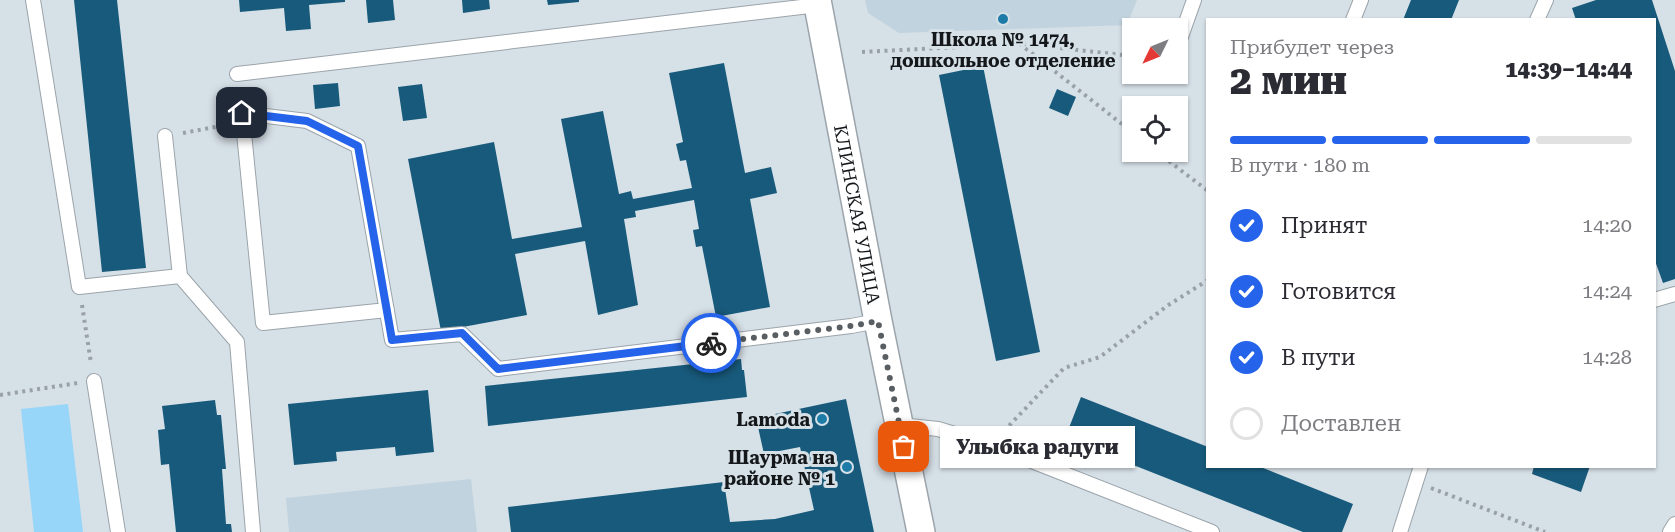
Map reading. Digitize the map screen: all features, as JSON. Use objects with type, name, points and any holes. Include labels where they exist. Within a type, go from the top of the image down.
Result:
[{"type":"street","name":"КЛИНСКАЯ УЛИЦА","points":[[817,3],[921,532]]},
{"type":"lane","points":[[33,0],[79,287],[180,276]]},
{"type":"lane","points":[[1188,18],[1194,0]]},
{"type":"lane","points":[[1354,18],[1361,0]]},
{"type":"lane","points":[[1538,18],[1546,0]]},
{"type":"lane","points":[[237,74],[817,3]]},
{"type":"lane","points":[[387,310],[263,323],[242,113],[307,121],[358,146],[387,310],[392,340],[462,333],[498,369],[878,321]]},
{"type":"lane","points":[[165,136],[180,276],[237,342],[253,532]]},
{"type":"lane","points":[[1656,299],[1675,294]]},
{"type":"lane","points":[[94,381],[118,532]]},
{"type":"lane","points":[[900,425],[938,429],[991,445],[1212,532]]},
{"type":"lane","points":[[1400,532],[1420,468]]},
{"type":"lane","points":[[1670,532],[1675,524]]},
{"type":"path","points":[[862,52],[1020,44],[1122,55]]},
{"type":"path","points":[[1020,44],[1122,124]]},
{"type":"path","points":[[165,136],[243,123]]},
{"type":"path","points":[[1170,162],[1206,189]]},
{"type":"path","points":[[991,445],[1064,368],[1100,357],[1167,306],[1206,281]]},
{"type":"path","points":[[0,395],[94,381],[79,287]]},
{"type":"path","points":[[1416,482],[1545,532]]},
{"type":"shaded area","name":"Школа № 1474, дошкольное отделение","points":[[865,0],[1137,0],[1130,18],[1122,18],[1122,25],[899,33],[868,13]]},
{"type":"shaded area","points":[[68,404],[83,532],[34,532],[21,409]]},
{"type":"shaded area","points":[[471,479],[477,532],[289,532],[286,498]]},
{"type":"building","points":[[74,0],[117,0],[146,268],[102,272]]},
{"type":"building","points":[[239,0],[345,0],[345,2],[309,5],[311,29],[286,31],[284,8],[240,12]]},
{"type":"building","points":[[366,0],[393,0],[395,20],[368,23]]},
{"type":"building","points":[[462,0],[489,0],[490,9],[463,13]]},
{"type":"building","points":[[547,0],[579,0],[579,2],[548,5]]},
{"type":"building","points":[[1411,0],[1459,0],[1452,18],[1404,18]]},
{"type":"building","points":[[1596,0],[1652,0],[1675,71],[1675,279],[1663,283],[1656,264],[1656,18],[1575,18],[1572,8]]},
{"type":"building","points":[[724,63],[745,173],[771,167],[777,193],[750,199],[770,307],[716,317],[702,246],[696,247],[693,230],[699,229],[694,200],[635,211],[636,217],[624,219],[638,305],[598,315],[585,241],[515,254],[527,315],[441,331],[408,159],[494,142],[512,239],[582,227],[561,119],[603,111],[619,194],[631,191],[633,199],[692,188],[686,160],[680,161],[676,144],[683,142],[669,73]]},
{"type":"building","points":[[983,66],[1040,352],[996,361],[939,75]]},
{"type":"building","points":[[338,83],[340,106],[315,109],[313,85]]},
{"type":"building","points":[[422,84],[427,118],[403,121],[398,87]]},
{"type":"building","points":[[1057,89],[1076,97],[1068,116],[1049,108]]},
{"type":"building","points":[[741,359],[747,397],[488,426],[485,386]]},
{"type":"building","points":[[428,390],[434,452],[396,456],[395,447],[336,452],[337,461],[294,465],[288,404]]},
{"type":"building","points":[[1081,397],[1206,446],[1206,468],[1263,468],[1353,504],[1342,532],[1303,532],[1065,438]]},
{"type":"building","points":[[846,399],[874,532],[511,532],[508,507],[724,482],[730,522],[775,519],[814,510],[800,447],[764,454],[756,418]]},
{"type":"building","points":[[215,400],[217,415],[221,415],[226,469],[222,469],[226,524],[231,524],[232,532],[176,532],[169,464],[161,465],[158,430],[165,429],[162,406]]},
{"type":"building","points":[[1534,468],[1589,468],[1581,492],[1532,474]]},
{"type":"way so far","points":[[711,343],[878,321],[904,447]]},
{"type":"place","name":"Школа № 1474, дошкольное отделение","points":[[1003,19]]},
{"type":"place","name":"Lamoda","points":[[822,419]]},
{"type":"place","name":"Улыбка радуги","points":[[904,447]]},
{"type":"place","name":"Шаурма на районе № 1","points":[[847,467]]},
{"type":"route","points":[[242,113],[307,121],[358,146],[392,340],[462,333],[498,369],[711,343]]}]
